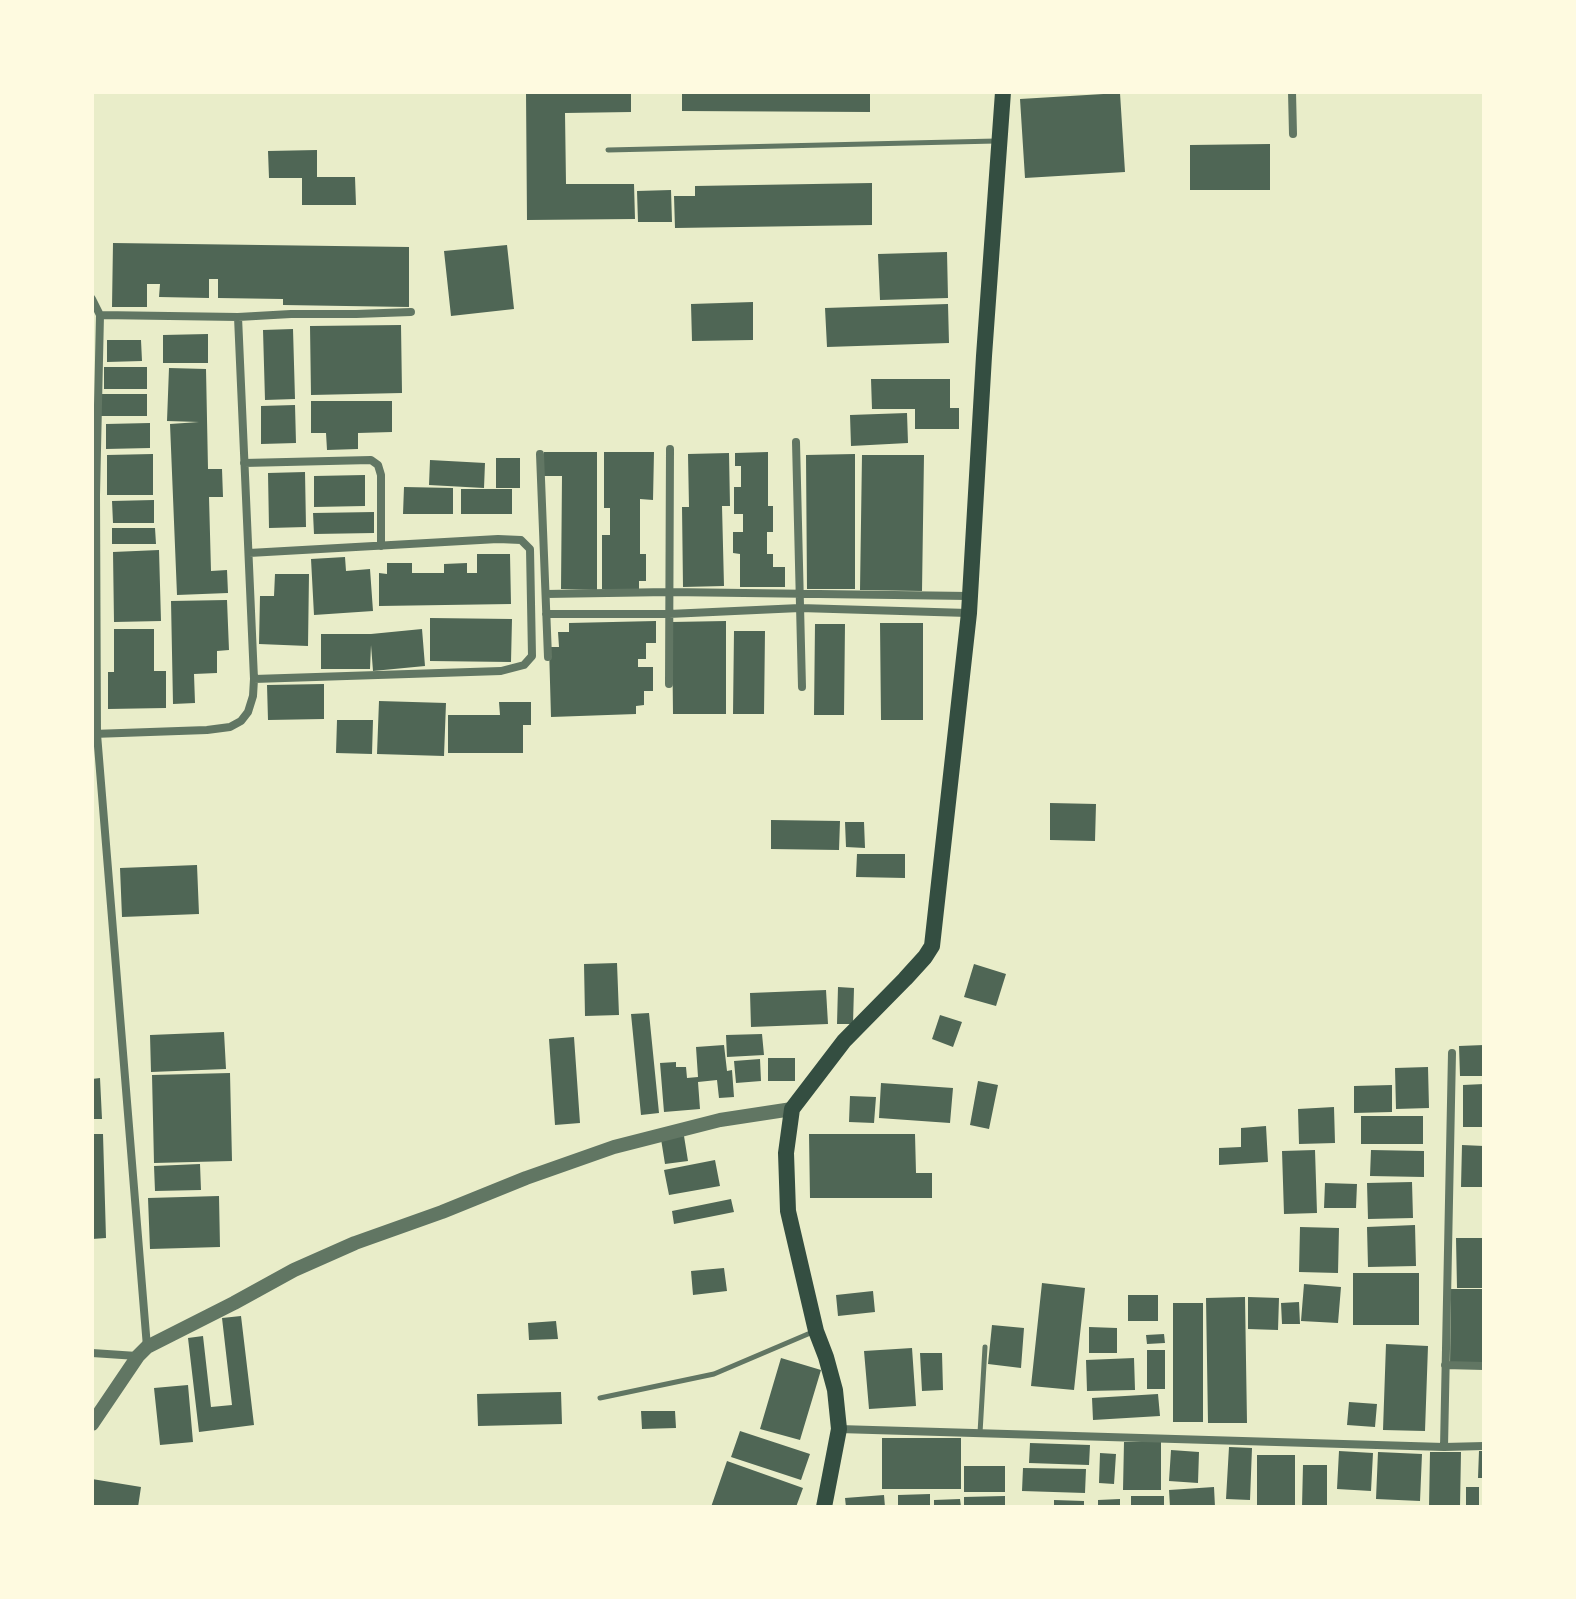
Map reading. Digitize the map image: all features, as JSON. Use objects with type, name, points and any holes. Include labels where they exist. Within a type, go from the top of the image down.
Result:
[{"type":"main road","points":[[824,1507],[839,1429],[835,1390],[816,1331],[788,1211],[786,1153],[792,1109],[844,1041],[905,979],[932,946],[969,613],[985,327],[1003,92]]},
{"type":"street","points":[[1292,92],[1293,134]]},
{"type":"street","points":[[92,299],[100,315],[94,495],[94,734],[142,1352],[92,1424]]},
{"type":"street","points":[[100,315],[238,317],[411,312]]},
{"type":"street","points":[[94,734],[230,727],[241,721],[248,712],[254,679],[238,317]]},
{"type":"street","points":[[796,442],[802,687]]},
{"type":"street","points":[[669,684],[670,449]]},
{"type":"street","points":[[540,454],[548,657]]},
{"type":"street","points":[[244,463],[371,460],[378,465],[381,475],[381,546]]},
{"type":"street","points":[[249,553],[498,539],[521,540],[530,549],[532,656],[524,665],[501,671],[254,679]]},
{"type":"street","points":[[546,594],[669,592],[970,596]]},
{"type":"street","points":[[546,614],[669,614],[800,608],[969,613]]},
{"type":"street","points":[[1444,1447],[1452,1053]]},
{"type":"street","points":[[92,1353],[142,1352],[294,1270],[355,1243],[614,1147],[720,1120],[792,1109]]},
{"type":"street","points":[[1445,1365],[1484,1366]]},
{"type":"street","points":[[839,1429],[1484,1446]]},
{"type":"lane","points":[[608,150],[1001,141]]},
{"type":"lane","points":[[600,1398],[714,1374],[816,1331]]},
{"type":"lane","points":[[980,1433],[985,1347]]},
{"type":"building","points":[[526,92],[631,92],[631,112],[565,113],[566,184],[634,184],[635,219],[527,220]]},
{"type":"building","points":[[682,92],[870,92],[870,112],[682,111]]},
{"type":"building","points":[[1120,93],[1125,172],[1025,178],[1020,99]]},
{"type":"building","points":[[1270,144],[1270,190],[1190,190],[1190,145]]},
{"type":"building","points":[[317,150],[317,177],[355,177],[356,205],[302,205],[302,178],[269,178],[268,151]]},
{"type":"building","points":[[872,183],[872,225],[675,228],[674,196],[695,196],[695,186]]},
{"type":"building","points":[[671,190],[672,222],[638,222],[637,191]]},
{"type":"building","points":[[113,243],[409,247],[409,307],[283,305],[283,299],[218,298],[218,279],[209,279],[209,298],[159,297],[160,284],[147,284],[147,307],[112,307]]},
{"type":"building","points":[[507,245],[514,309],[451,316],[444,251]]},
{"type":"building","points":[[947,252],[948,298],[880,300],[878,254]]},
{"type":"building","points":[[753,302],[753,340],[692,341],[691,304]]},
{"type":"building","points":[[948,304],[949,343],[827,347],[825,308]]},
{"type":"building","points":[[401,325],[402,393],[311,395],[310,326]]},
{"type":"building","points":[[293,329],[295,399],[265,400],[263,330]]},
{"type":"building","points":[[208,334],[208,363],[163,363],[163,335]]},
{"type":"building","points":[[107,340],[141,340],[142,361],[107,362]]},
{"type":"building","points":[[104,367],[147,367],[147,389],[104,389]]},
{"type":"building","points":[[169,368],[206,369],[208,469],[222,469],[223,497],[209,497],[211,571],[227,570],[228,593],[177,595],[170,424],[199,422],[167,421]]},
{"type":"building","points":[[871,379],[950,379],[950,408],[959,408],[959,429],[915,429],[915,409],[872,409]]},
{"type":"building","points":[[101,394],[147,394],[147,416],[101,416]]},
{"type":"building","points":[[311,401],[392,401],[392,432],[358,433],[358,449],[327,450],[326,433],[311,433]]},
{"type":"building","points":[[295,405],[296,443],[261,444],[261,406]]},
{"type":"building","points":[[907,413],[908,443],[851,446],[850,415]]},
{"type":"building","points":[[150,423],[150,448],[106,449],[106,424]]},
{"type":"building","points":[[544,452],[597,452],[597,590],[561,589],[562,476],[544,476]]},
{"type":"building","points":[[604,452],[654,452],[653,500],[640,499],[640,554],[646,554],[646,581],[639,581],[639,589],[602,589],[602,535],[610,535],[610,508],[604,508]]},
{"type":"building","points":[[768,452],[768,506],[773,506],[773,532],[767,532],[767,554],[773,554],[773,567],[785,567],[785,587],[740,587],[740,554],[733,553],[733,532],[743,532],[743,514],[734,514],[734,487],[741,487],[741,466],[735,466],[735,453]]},
{"type":"building","points":[[729,453],[730,506],[722,506],[724,586],[683,587],[682,507],[689,507],[688,454]]},
{"type":"building","points":[[153,454],[153,495],[107,495],[107,455]]},
{"type":"building","points":[[855,454],[855,589],[807,589],[806,455]]},
{"type":"building","points":[[862,455],[924,455],[922,591],[860,590]]},
{"type":"building","points":[[496,458],[520,458],[520,488],[496,488]]},
{"type":"building","points":[[430,460],[485,463],[484,488],[429,485]]},
{"type":"building","points":[[305,472],[306,527],[269,528],[268,473]]},
{"type":"building","points":[[365,475],[365,506],[314,507],[314,476]]},
{"type":"building","points":[[404,487],[453,488],[453,514],[403,514]]},
{"type":"building","points":[[461,489],[512,489],[512,514],[461,514]]},
{"type":"building","points":[[154,500],[154,523],[113,523],[112,501]]},
{"type":"building","points":[[374,512],[374,533],[314,534],[313,513]]},
{"type":"building","points":[[112,528],[155,528],[156,544],[112,544]]},
{"type":"building","points":[[159,550],[161,621],[114,622],[113,552]]},
{"type":"building","points":[[477,554],[510,554],[511,604],[379,606],[379,573],[387,574],[387,563],[412,563],[412,573],[444,573],[444,564],[467,563],[467,573],[477,573]]},
{"type":"building","points":[[345,557],[346,571],[370,569],[373,611],[314,615],[311,559]]},
{"type":"building","points":[[275,574],[309,574],[308,646],[259,644],[260,596],[274,596]]},
{"type":"building","points":[[227,600],[229,650],[217,651],[217,673],[194,674],[195,703],[173,704],[171,601]]},
{"type":"building","points":[[430,618],[512,619],[511,662],[430,661]]},
{"type":"building","points":[[656,621],[656,643],[646,643],[646,659],[638,659],[638,667],[653,667],[653,691],[644,691],[644,705],[636,706],[636,714],[551,717],[549,647],[559,647],[558,632],[569,632],[569,623]]},
{"type":"building","points":[[726,621],[726,714],[673,714],[672,622]]},
{"type":"building","points":[[880,623],[923,623],[923,720],[881,720]]},
{"type":"building","points":[[815,624],[845,624],[844,715],[814,715]]},
{"type":"building","points":[[114,629],[154,629],[154,671],[166,671],[166,708],[108,709],[108,672],[114,672]]},
{"type":"building","points":[[422,629],[425,666],[373,671],[371,645],[370,669],[321,669],[321,634],[371,634]]},
{"type":"building","points":[[734,631],[765,631],[764,714],[733,714]]},
{"type":"building","points":[[324,684],[324,719],[268,720],[267,685]]},
{"type":"building","points":[[379,701],[446,703],[444,756],[377,754]]},
{"type":"building","points":[[499,702],[531,702],[531,725],[523,725],[523,753],[448,753],[448,715],[500,715]]},
{"type":"building","points":[[337,720],[373,720],[372,754],[336,753]]},
{"type":"building","points":[[1050,803],[1096,804],[1095,841],[1050,840]]},
{"type":"building","points":[[771,820],[840,821],[839,850],[771,849]]},
{"type":"building","points":[[845,822],[864,822],[865,848],[846,847]]},
{"type":"building","points":[[857,854],[905,854],[905,878],[856,877]]},
{"type":"building","points":[[197,865],[199,914],[122,917],[120,868]]},
{"type":"building","points":[[617,963],[619,1015],[585,1016],[584,964]]},
{"type":"building","points":[[974,964],[1006,974],[996,1006],[964,997]]},
{"type":"building","points":[[838,987],[854,988],[853,1024],[837,1024]]},
{"type":"building","points":[[826,990],[828,1024],[751,1027],[750,993]]},
{"type":"building","points":[[649,1013],[659,1113],[641,1115],[631,1014]]},
{"type":"building","points":[[940,1015],[962,1022],[953,1047],[932,1039]]},
{"type":"building","points":[[224,1032],[226,1069],[151,1072],[150,1035]]},
{"type":"building","points":[[762,1034],[764,1055],[727,1057],[726,1035]]},
{"type":"building","points":[[574,1037],[580,1123],[555,1125],[549,1039]]},
{"type":"building","points":[[724,1045],[727,1071],[732,1070],[734,1097],[719,1098],[717,1080],[698,1082],[700,1109],[664,1112],[660,1063],[676,1062],[676,1067],[686,1067],[687,1078],[698,1077],[696,1047]]},
{"type":"building","points":[[1484,1045],[1484,1076],[1460,1076],[1459,1046]]},
{"type":"building","points":[[768,1058],[795,1058],[795,1081],[768,1081]]},
{"type":"building","points":[[760,1059],[761,1081],[736,1083],[734,1061]]},
{"type":"building","points":[[1428,1067],[1429,1108],[1396,1109],[1395,1068]]},
{"type":"building","points":[[230,1073],[232,1161],[154,1163],[152,1075]]},
{"type":"building","points":[[100,1078],[102,1119],[92,1119],[92,1079]]},
{"type":"building","points":[[978,1081],[998,1085],[989,1129],[970,1125]]},
{"type":"building","points":[[881,1083],[953,1088],[950,1123],[879,1118]]},
{"type":"building","points":[[1484,1084],[1484,1127],[1463,1127],[1463,1085]]},
{"type":"building","points":[[1392,1085],[1392,1112],[1354,1113],[1354,1086]]},
{"type":"building","points":[[850,1096],[876,1097],[874,1123],[849,1122]]},
{"type":"building","points":[[1334,1107],[1335,1143],[1299,1144],[1298,1109]]},
{"type":"building","points":[[1361,1116],[1423,1116],[1423,1144],[1361,1144]]},
{"type":"building","points":[[1266,1126],[1268,1162],[1219,1165],[1219,1148],[1241,1147],[1241,1128]]},
{"type":"building","points":[[92,1134],[103,1134],[106,1238],[92,1239]]},
{"type":"building","points":[[809,1134],[915,1134],[916,1173],[932,1173],[932,1198],[810,1198]]},
{"type":"building","points":[[684,1136],[688,1161],[665,1164],[661,1139]]},
{"type":"building","points":[[1462,1145],[1484,1146],[1484,1187],[1461,1187]]},
{"type":"building","points":[[1315,1150],[1317,1213],[1284,1214],[1282,1151]]},
{"type":"building","points":[[1371,1150],[1424,1151],[1424,1177],[1370,1176]]},
{"type":"building","points":[[715,1160],[720,1186],[669,1195],[664,1170]]},
{"type":"building","points":[[200,1164],[201,1190],[155,1191],[154,1166]]},
{"type":"building","points":[[1412,1182],[1413,1218],[1368,1219],[1367,1183]]},
{"type":"building","points":[[1325,1183],[1357,1184],[1356,1208],[1324,1208]]},
{"type":"building","points":[[219,1196],[220,1247],[150,1249],[148,1198]]},
{"type":"building","points":[[731,1199],[734,1212],[674,1224],[672,1211]]},
{"type":"building","points":[[1415,1225],[1416,1266],[1368,1267],[1367,1227]]},
{"type":"building","points":[[1300,1227],[1339,1228],[1338,1273],[1299,1272]]},
{"type":"building","points":[[1456,1238],[1484,1238],[1484,1288],[1457,1288]]},
{"type":"building","points":[[724,1268],[727,1291],[693,1295],[691,1271]]},
{"type":"building","points":[[1353,1273],[1419,1273],[1419,1325],[1353,1325]]},
{"type":"building","points":[[1042,1283],[1085,1288],[1074,1390],[1031,1386]]},
{"type":"building","points":[[1304,1284],[1341,1287],[1338,1323],[1301,1321]]},
{"type":"building","points":[[1451,1289],[1484,1289],[1484,1364],[1450,1364]]},
{"type":"building","points":[[873,1291],[875,1312],[838,1316],[836,1295]]},
{"type":"building","points":[[1128,1295],[1158,1295],[1158,1321],[1128,1321]]},
{"type":"building","points":[[1245,1297],[1247,1423],[1208,1423],[1206,1298]]},
{"type":"building","points":[[1248,1297],[1279,1298],[1278,1330],[1248,1329]]},
{"type":"building","points":[[1299,1302],[1300,1324],[1282,1324],[1281,1303]]},
{"type":"building","points":[[1173,1303],[1203,1303],[1203,1422],[1173,1422]]},
{"type":"building","points":[[241,1316],[254,1425],[199,1432],[188,1338],[203,1336],[211,1407],[232,1405],[222,1318]]},
{"type":"building","points":[[556,1321],[558,1339],[529,1340],[528,1323]]},
{"type":"building","points":[[992,1325],[1024,1328],[1021,1368],[988,1364]]},
{"type":"building","points":[[1089,1327],[1117,1328],[1117,1353],[1089,1353]]},
{"type":"building","points":[[1164,1334],[1165,1343],[1147,1344],[1146,1335]]},
{"type":"building","points":[[1386,1344],[1428,1346],[1425,1431],[1383,1430]]},
{"type":"building","points":[[912,1348],[916,1406],[869,1409],[864,1351]]},
{"type":"building","points":[[1147,1350],[1165,1350],[1165,1389],[1147,1389]]},
{"type":"building","points":[[920,1353],[942,1353],[943,1390],[922,1391]]},
{"type":"building","points":[[781,1358],[821,1370],[800,1440],[760,1429]]},
{"type":"building","points":[[1134,1358],[1135,1390],[1087,1391],[1086,1360]]},
{"type":"building","points":[[188,1385],[193,1442],[160,1445],[154,1388]]},
{"type":"building","points":[[561,1392],[562,1424],[478,1426],[477,1394]]},
{"type":"building","points":[[1158,1394],[1160,1416],[1093,1420],[1092,1398]]},
{"type":"building","points":[[1349,1402],[1377,1404],[1375,1427],[1347,1425]]},
{"type":"building","points":[[641,1411],[675,1411],[676,1428],[642,1429]]},
{"type":"building","points":[[740,1431],[810,1454],[801,1480],[731,1457]]},
{"type":"building","points":[[882,1438],[961,1438],[961,1489],[882,1489]]},
{"type":"building","points":[[1124,1442],[1161,1442],[1161,1490],[1123,1490]]},
{"type":"building","points":[[1030,1443],[1090,1445],[1089,1465],[1029,1463]]},
{"type":"building","points":[[1229,1447],[1252,1448],[1250,1500],[1226,1499]]},
{"type":"building","points":[[1171,1450],[1199,1452],[1198,1483],[1169,1481]]},
{"type":"building","points":[[1339,1451],[1373,1453],[1371,1491],[1337,1489]]},
{"type":"building","points":[[1479,1451],[1484,1451],[1484,1478],[1478,1478]]},
{"type":"building","points":[[1378,1452],[1422,1454],[1420,1501],[1376,1499]]},
{"type":"building","points":[[1430,1452],[1461,1452],[1460,1507],[1429,1507]]},
{"type":"building","points":[[1100,1453],[1116,1454],[1114,1484],[1099,1483]]},
{"type":"building","points":[[1257,1455],[1295,1455],[1295,1507],[1257,1507]]},
{"type":"building","points":[[727,1461],[803,1488],[796,1507],[711,1507]]},
{"type":"building","points":[[1303,1465],[1327,1465],[1327,1507],[1302,1507]]},
{"type":"building","points":[[964,1466],[1005,1466],[1005,1492],[964,1492]]},
{"type":"building","points":[[1023,1468],[1086,1469],[1085,1493],[1022,1491]]},
{"type":"building","points":[[92,1479],[141,1487],[138,1507],[92,1507]]},
{"type":"building","points":[[1214,1487],[1215,1507],[1170,1507],[1169,1490]]},
{"type":"building","points":[[1466,1487],[1479,1487],[1479,1507],[1466,1507]]},
{"type":"building","points":[[930,1494],[930,1507],[898,1507],[898,1495]]},
{"type":"building","points":[[884,1495],[885,1507],[846,1507],[845,1498]]},
{"type":"building","points":[[1005,1496],[1005,1507],[964,1507],[964,1497]]},
{"type":"building","points":[[1131,1496],[1164,1496],[1164,1507],[1131,1507]]},
{"type":"building","points":[[960,1499],[961,1507],[934,1507],[934,1500]]},
{"type":"building","points":[[1120,1499],[1120,1507],[1098,1507],[1098,1500]]},
{"type":"building","points":[[1054,1500],[1084,1501],[1084,1507],[1054,1507]]}]
